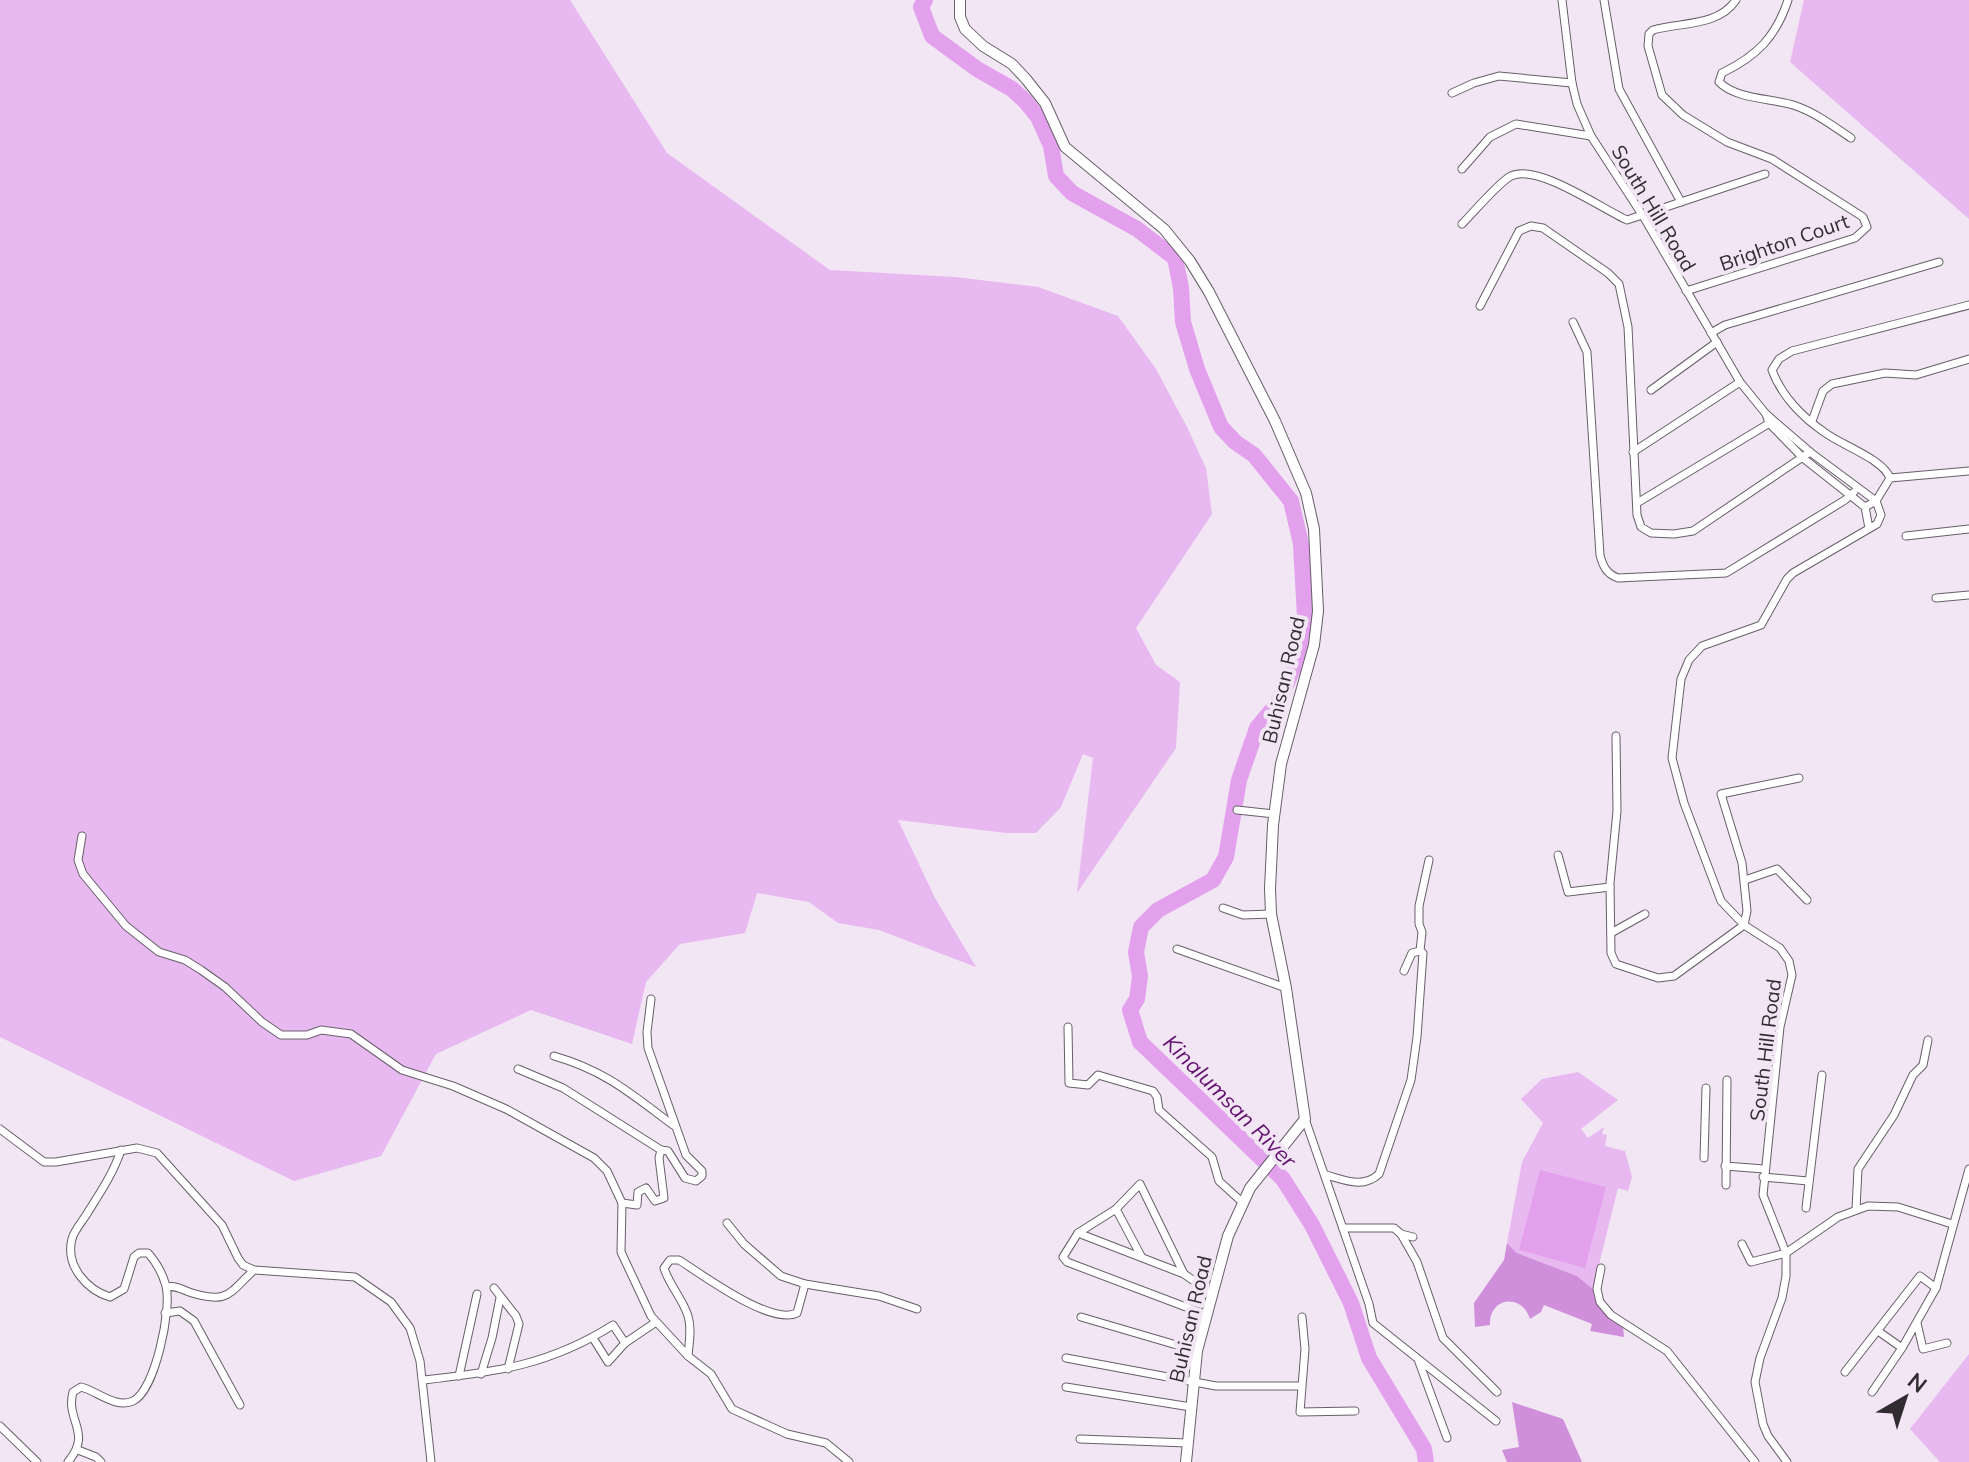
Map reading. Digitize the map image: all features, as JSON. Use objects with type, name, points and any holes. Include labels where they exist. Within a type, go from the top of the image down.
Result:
[{"type":"street","name":"Buhisan Road","points":[[960,0],[960,17],[965,29],[983,46],[1012,64],[1026,79],[1045,103],[1065,147],[1164,229],[1190,261],[1209,292],[1297,470],[1314,529],[1318,611],[1307,672],[1281,764],[1274,814],[1271,914],[1286,988],[1305,1119],[1242,1202],[1228,1236],[1197,1351],[1186,1462]]},
{"type":"street","name":"South Hill Road","points":[[1562,0],[1572,83],[1591,136],[1643,216],[1740,382],[1772,421],[1865,507]]},
{"type":"street","points":[[1604,0],[1619,89],[1681,202]]},
{"type":"street","name":"Brighton Court","points":[[1686,291],[1855,238],[1867,227],[1863,217],[1772,159],[1727,142],[1683,115],[1662,95],[1650,56],[1649,34],[1657,28],[1690,25],[1719,14],[1728,10],[1736,0]]},
{"type":"street","points":[[1788,0],[1780,24],[1772,36],[1751,56],[1722,73],[1719,82],[1729,90],[1816,114],[1851,138]]},
{"type":"street","points":[[1452,93],[1499,76],[1572,83]]},
{"type":"street","points":[[1462,169],[1490,137],[1516,124],[1591,136]]},
{"type":"street","points":[[1462,224],[1507,179],[1518,174],[1570,188],[1627,220],[1765,174]]},
{"type":"street","points":[[1480,306],[1519,231],[1531,226],[1543,228],[1619,284],[1628,327],[1638,521],[1645,531],[1688,533],[1806,455]]},
{"type":"street","points":[[1711,333],[1725,325],[1939,262]]},
{"type":"street","points":[[1890,478],[1884,467],[1823,432],[1778,388],[1772,370],[1779,359],[1792,351],[1969,305]]},
{"type":"street","points":[[1573,322],[1587,352],[1600,555],[1602,564],[1611,575],[1618,578],[1726,573],[1851,496],[1857,487]]},
{"type":"street","points":[[1651,390],[1717,342]]},
{"type":"street","points":[[1812,421],[1823,391],[1832,384],[1885,373],[1916,375],[1969,359]]},
{"type":"street","points":[[1633,452],[1740,382]]},
{"type":"street","points":[[1637,503],[1772,421]]},
{"type":"street","name":"South Hill Road","points":[[1806,455],[1876,501]]},
{"type":"street","points":[[1890,478],[1969,471]]},
{"type":"street","points":[[1876,501],[1880,520],[1869,528],[1865,507],[1876,501],[1890,478]]},
{"type":"street","name":"South Hill Road","points":[[1787,1462],[1763,1424],[1755,1382],[1786,1276],[1786,1253],[1764,1200],[1764,1173],[1780,1027],[1792,975],[1789,961],[1780,948],[1744,925],[1721,901],[1673,769],[1673,734],[1684,670],[1694,653],[1702,646],[1761,625],[1793,573],[1869,528]]},
{"type":"street","points":[[1906,536],[1969,529]]},
{"type":"street","points":[[1936,598],[1969,595]]},
{"type":"street","points":[[1616,736],[1617,811],[1610,887],[1611,953],[1616,964],[1658,978],[1674,976],[1744,925],[1747,911],[1745,880],[1735,831],[1721,794],[1799,778]]},
{"type":"street","points":[[1237,810],[1274,814]]},
{"type":"street","points":[[82,836],[78,860],[83,874],[126,926],[159,952],[185,960],[225,987],[281,1035],[294,1037],[321,1030],[351,1034],[402,1070],[453,1086],[506,1109],[594,1158],[607,1171],[622,1203],[621,1252],[656,1322],[688,1356],[711,1374],[732,1409],[787,1434],[826,1443],[849,1462]]},
{"type":"street","points":[[1558,855],[1568,892],[1610,887]]},
{"type":"street","points":[[1326,1175],[1356,1183],[1368,1182],[1379,1174],[1411,1080],[1424,957],[1420,951],[1422,932],[1418,919],[1419,906],[1429,860]]},
{"type":"street","points":[[1745,880],[1777,869],[1807,900]]},
{"type":"street","points":[[1223,908],[1243,915],[1271,914]]},
{"type":"street","points":[[1611,933],[1645,914]]},
{"type":"street","points":[[1177,949],[1286,988]]},
{"type":"street","points":[[1404,971],[1410,956],[1420,951]]},
{"type":"street","points":[[518,1069],[563,1088],[671,1154],[685,1178],[696,1181],[702,1176],[699,1166],[686,1155],[648,1048],[651,999]]},
{"type":"street","points":[[1068,1027],[1069,1083],[1088,1085],[1098,1075],[1153,1091],[1159,1110],[1212,1157],[1219,1181],[1242,1202]]},
{"type":"street","points":[[1856,1209],[1858,1169],[1894,1115],[1913,1075],[1923,1065],[1928,1040]]},
{"type":"street","points":[[554,1056],[579,1063],[624,1087],[675,1127]]},
{"type":"street","points":[[1806,1208],[1822,1075]]},
{"type":"street","points":[[1726,1185],[1727,1080]]},
{"type":"street","points":[[1704,1158],[1706,1088]]},
{"type":"street","points":[[1305,1119],[1373,1323],[1496,1421]]},
{"type":"street","points":[[0,1129],[44,1162],[137,1148],[157,1153],[222,1225],[243,1265],[254,1270],[355,1277],[391,1302],[410,1328],[424,1380],[431,1462]]},
{"type":"street","points":[[1706,1134],[1725,1136]]},
{"type":"street","points":[[68,1462],[78,1450],[80,1431],[70,1402],[73,1392],[81,1387],[118,1403],[131,1403],[148,1387],[159,1350],[167,1287],[148,1253],[139,1253],[134,1257],[124,1289],[110,1297],[95,1292],[85,1283],[71,1256],[73,1235],[121,1150]]},
{"type":"street","points":[[622,1203],[637,1205],[638,1192],[646,1188],[655,1201],[664,1198],[659,1158],[661,1150]]},
{"type":"street","points":[[1725,1166],[1808,1181]]},
{"type":"street","points":[[1872,1392],[1902,1348],[1936,1288],[1969,1169]]},
{"type":"street","points":[[1184,1274],[1140,1184],[1116,1209],[1078,1233],[1063,1257],[1067,1262],[1207,1315]]},
{"type":"street","points":[[1742,1244],[1751,1262],[1786,1253],[1838,1217],[1868,1206],[1889,1206],[1952,1224]]},
{"type":"street","points":[[1116,1209],[1141,1256]]},
{"type":"street","points":[[727,1223],[744,1244],[781,1276],[805,1284],[879,1296],[917,1309]]},
{"type":"street","points":[[1343,1228],[1394,1228],[1401,1234],[1417,1262],[1443,1338],[1497,1392]]},
{"type":"street","points":[[1078,1233],[1184,1274],[1213,1294]]},
{"type":"street","points":[[1401,1234],[1413,1237]]},
{"type":"street","points":[[688,1356],[688,1315],[667,1279],[664,1268],[670,1260],[679,1260],[751,1305],[788,1316],[797,1313],[805,1284]]},
{"type":"street","points":[[1601,1268],[1597,1289],[1600,1302],[1611,1315],[1667,1351],[1755,1462]]},
{"type":"street","points":[[167,1287],[176,1286],[202,1295],[221,1297],[235,1292],[254,1270]]},
{"type":"street","points":[[1845,1372],[1920,1276],[1936,1288]]},
{"type":"street","points":[[494,1288],[519,1324],[508,1369]]},
{"type":"street","points":[[459,1376],[477,1294]]},
{"type":"street","points":[[481,1374],[500,1298]]},
{"type":"street","points":[[165,1313],[180,1311],[194,1321],[240,1405]]},
{"type":"street","points":[[1081,1317],[1197,1351]]},
{"type":"street","points":[[1302,1317],[1305,1349],[1300,1412],[1355,1411]]},
{"type":"street","points":[[593,1338],[608,1362],[625,1343],[656,1322]]},
{"type":"street","points":[[1917,1323],[1923,1349],[1947,1343]]},
{"type":"street","points":[[424,1380],[508,1369],[570,1349],[613,1325],[625,1343]]},
{"type":"street","points":[[1878,1331],[1902,1348]]},
{"type":"street","points":[[1066,1358],[1193,1382],[1241,1387],[1301,1386]]},
{"type":"street","points":[[1418,1360],[1447,1438]]},
{"type":"street","points":[[1066,1387],[1191,1407]]},
{"type":"street","points":[[0,1426],[37,1462]]},
{"type":"street","points":[[1080,1439],[1187,1443]]},
{"type":"street","points":[[78,1450],[101,1462]]},
{"type":"shaded area","points":[[0,0],[570,0],[667,153],[830,270],[955,277],[1038,287],[1118,316],[1156,369],[1187,427],[1206,468],[1212,514],[1136,628],[1156,665],[1180,682],[1176,748],[1077,893],[1093,758],[1083,754],[1061,807],[1036,833],[1007,833],[898,820],[935,898],[976,967],[879,930],[838,923],[809,902],[757,893],[745,933],[680,944],[646,982],[632,1044],[531,1010],[436,1054],[381,1156],[294,1181],[0,1037]]},
{"type":"shaded area","points":[[1804,0],[1969,0],[1969,219],[1790,62]]},
{"type":"shaded area","points":[[1578,1072],[1618,1100],[1581,1129],[1588,1138],[1604,1127],[1602,1134],[1607,1135],[1605,1146],[1625,1151],[1632,1177],[1628,1191],[1618,1188],[1593,1289],[1577,1276],[1517,1253],[1507,1243],[1522,1162],[1543,1123],[1521,1099],[1542,1079]]},
{"type":"shaded area","points":[[1540,1170],[1606,1187],[1585,1268],[1519,1250]]},
{"type":"shaded area","points":[[1507,1243],[1517,1253],[1577,1276],[1593,1289],[1596,1302],[1603,1311],[1623,1327],[1624,1337],[1590,1331],[1592,1324],[1544,1305],[1541,1312],[1530,1319],[1526,1311],[1514,1302],[1500,1304],[1491,1316],[1490,1325],[1475,1327],[1474,1303],[1504,1260]]},
{"type":"shaded area","points":[[1969,1354],[1969,1462],[1940,1462],[1910,1429]]},
{"type":"shaded area","points":[[1512,1402],[1563,1419],[1582,1462],[1507,1462],[1502,1450],[1519,1447]]},
{"type":"waterway","name":"Kinalumsan River","points":[[925,0],[921,7],[932,36],[977,69],[1012,89],[1038,117],[1051,146],[1056,176],[1072,193],[1137,229],[1175,258],[1183,322],[1197,369],[1221,427],[1254,455],[1291,501],[1301,544],[1305,617],[1300,653],[1278,703],[1257,728],[1239,780],[1226,857],[1213,880],[1158,910],[1141,927],[1136,952],[1140,976],[1137,999],[1130,1010],[1140,1042],[1283,1179],[1312,1225],[1351,1303],[1369,1358],[1424,1449],[1426,1462]]}]
